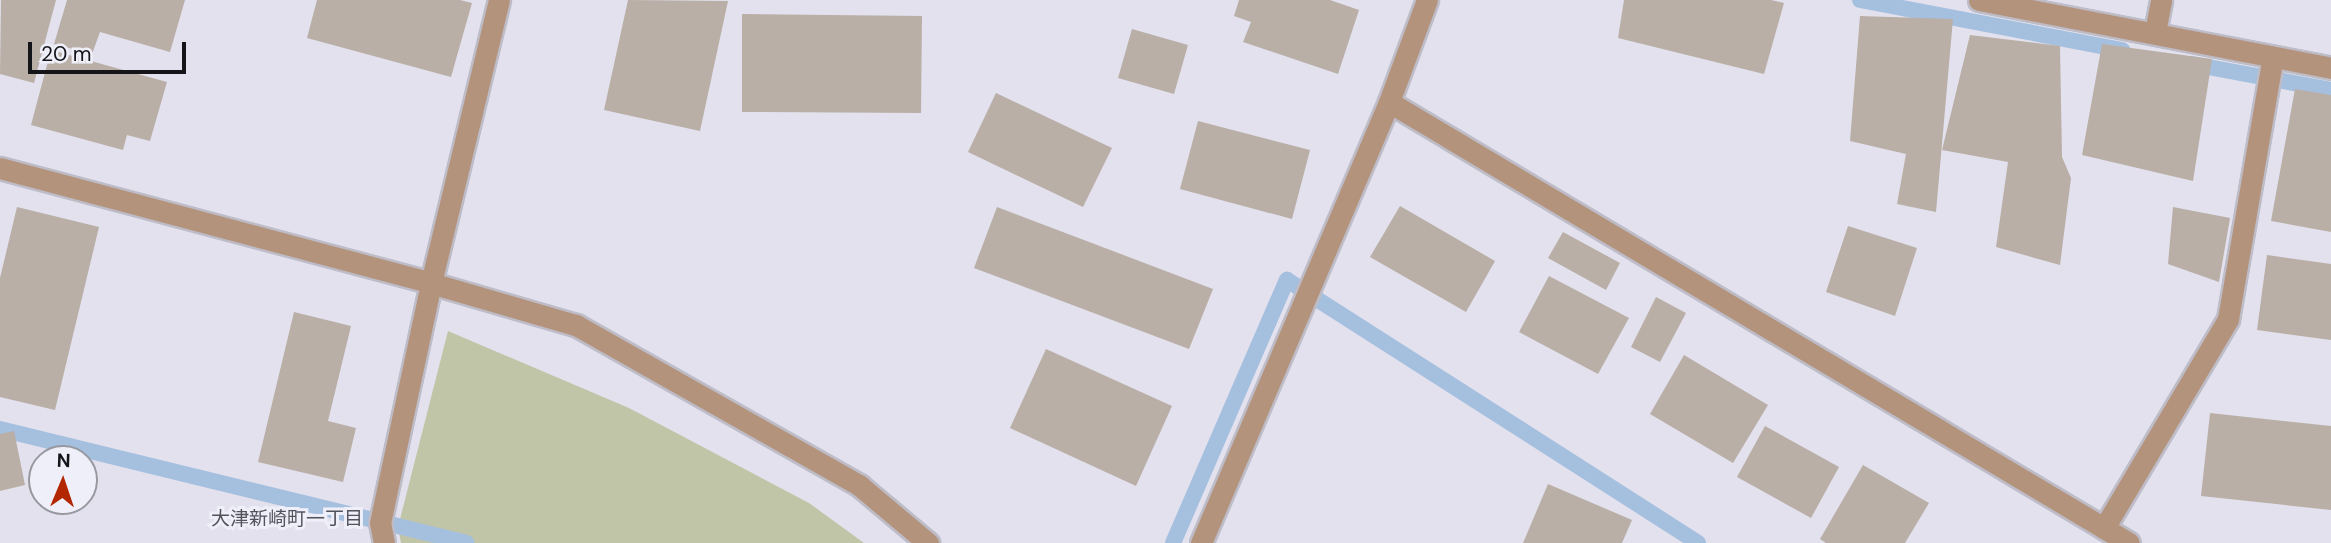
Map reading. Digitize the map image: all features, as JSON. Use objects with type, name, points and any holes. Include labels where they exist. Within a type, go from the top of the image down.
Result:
[{"type":"street","points":[[384,543],[380,523],[431,283],[499,0]]},
{"type":"street","points":[[1201,543],[1389,102],[1427,0]]},
{"type":"street","points":[[1979,0],[2331,68]]},
{"type":"street","points":[[2155,32],[2161,0]]},
{"type":"street","points":[[2104,528],[2228,319],[2273,57]]},
{"type":"street","points":[[1389,102],[2129,543]]},
{"type":"street","points":[[0,169],[431,283],[576,325],[860,486],[928,543]]},
{"type":"green space","points":[[448,331],[629,408],[809,503],[864,543],[401,543],[398,527]]},
{"type":"building","points":[[1,0],[56,0],[34,83],[0,74]]},
{"type":"building","points":[[67,0],[185,0],[170,52],[100,32],[92,54],[54,44]]},
{"type":"building","points":[[317,0],[460,0],[472,3],[451,77],[307,38]]},
{"type":"building","points":[[628,0],[728,1],[700,131],[604,110]]},
{"type":"building","points":[[1239,0],[1330,0],[1359,10],[1338,74],[1243,42],[1251,22],[1234,16]]},
{"type":"building","points":[[1624,0],[1771,0],[1784,3],[1764,74],[1618,38]]},
{"type":"building","points":[[742,14],[922,16],[921,113],[742,112]]},
{"type":"building","points":[[1860,16],[1953,19],[1936,212],[1897,204],[1906,154],[1850,141]]},
{"type":"building","points":[[1132,29],[1188,45],[1174,94],[1118,78]]},
{"type":"building","points":[[1970,35],[2060,46],[2062,157],[2071,178],[2060,265],[1996,247],[2008,162],[1942,150]]},
{"type":"building","points":[[2102,44],[2212,59],[2193,181],[2082,155]]},
{"type":"building","points":[[51,50],[167,82],[150,141],[127,135],[123,150],[31,125]]},
{"type":"building","points":[[2295,89],[2331,95],[2331,232],[2271,221]]},
{"type":"building","points":[[996,93],[1112,148],[1083,207],[968,152]]},
{"type":"building","points":[[1198,121],[1310,150],[1292,219],[1180,189]]},
{"type":"building","points":[[1400,206],[1495,261],[1466,312],[1370,257]]},
{"type":"building","points":[[17,207],[99,227],[55,410],[0,397],[0,278]]},
{"type":"building","points":[[997,207],[1213,289],[1189,349],[974,268]]},
{"type":"building","points":[[2173,207],[2230,218],[2219,282],[2168,264]]},
{"type":"building","points":[[1848,226],[1917,248],[1895,316],[1826,292]]},
{"type":"building","points":[[1563,232],[1620,263],[1606,290],[1548,258]]},
{"type":"building","points":[[2267,255],[2331,264],[2331,340],[2257,330]]},
{"type":"building","points":[[1549,276],[1629,318],[1598,374],[1519,332]]},
{"type":"building","points":[[1656,297],[1686,313],[1660,362],[1631,347]]},
{"type":"building","points":[[294,312],[351,326],[328,421],[356,428],[343,482],[258,462]]},
{"type":"building","points":[[1046,349],[1172,406],[1136,486],[1010,428]]},
{"type":"building","points":[[1684,355],[1768,405],[1733,463],[1650,414]]},
{"type":"building","points":[[2210,413],[2331,426],[2331,510],[2201,496]]},
{"type":"building","points":[[1765,426],[1839,467],[1811,518],[1737,477]]},
{"type":"building","points":[[14,431],[25,485],[0,491],[0,434]]},
{"type":"building","points":[[1863,465],[1929,503],[1905,543],[1826,543],[1820,539]]},
{"type":"building","points":[[1548,484],[1632,520],[1622,543],[1523,543]]},
{"type":"waterway","points":[[1860,0],[2122,50]]},
{"type":"waterway","points":[[2192,64],[2331,90]]},
{"type":"waterway","points":[[1173,543],[1287,280],[1698,543]]},
{"type":"waterway","points":[[0,429],[466,543]]},
{"type":"district","name":"大津新崎町一丁目","points":[[287,519]]}]
